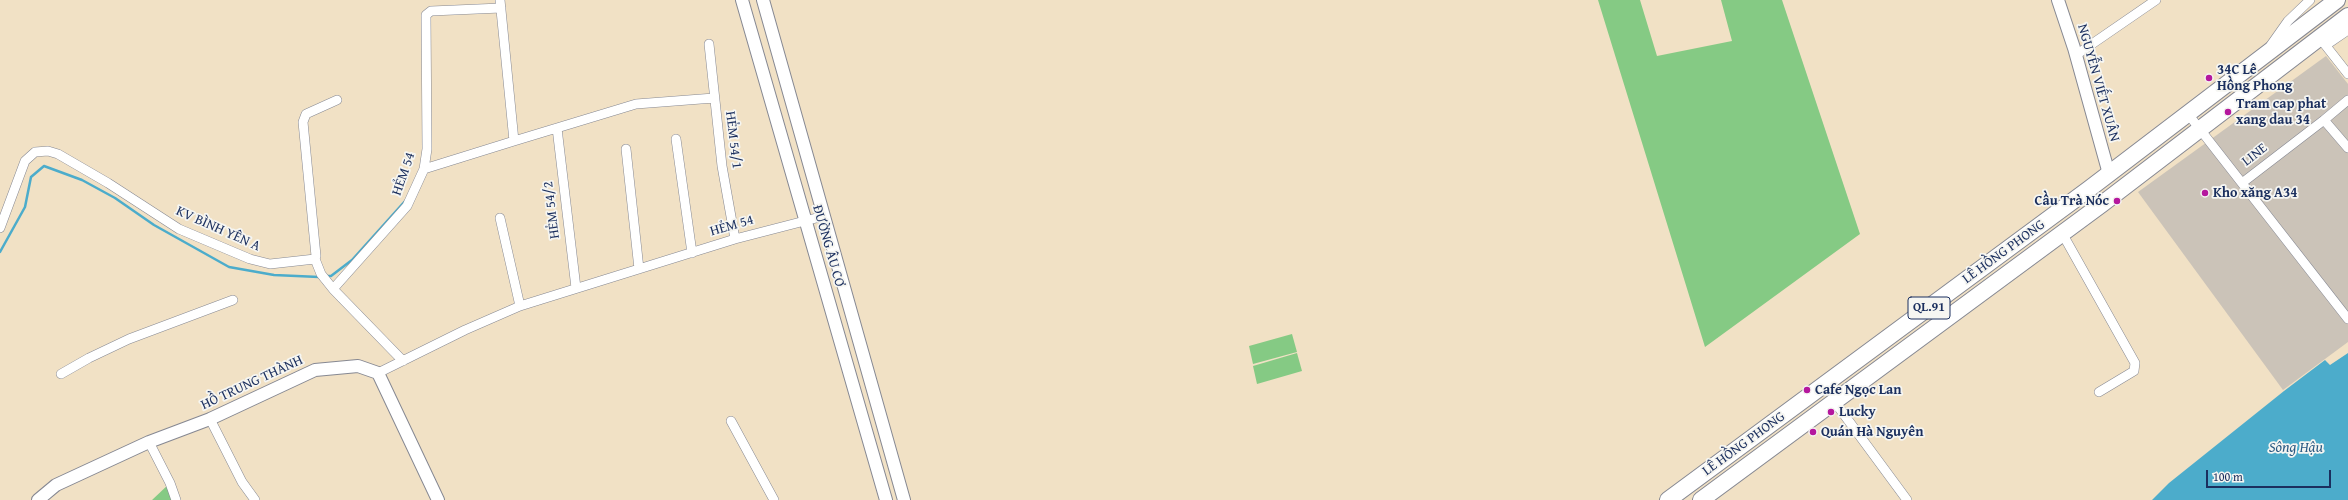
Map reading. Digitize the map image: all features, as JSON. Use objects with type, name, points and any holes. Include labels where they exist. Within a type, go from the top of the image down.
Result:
[{"type":"highway","name":"LÊ HỒNG PHONG","points":[[1668,500],[2089,189],[2337,0]]},
{"type":"highway","name":"LÊ HỒNG PHONG","points":[[1701,500],[2102,204],[2200,129],[2323,41],[2344,23]]},
{"type":"highway","points":[[2089,189],[2102,204]]},
{"type":"street","name":"ĐƯỜNG ÂU CƠ","points":[[742,0],[869,448],[886,500]]},
{"type":"street","name":"ĐƯỜNG ÂU CƠ","points":[[763,0],[886,442],[904,500]]},
{"type":"street","name":"NGUYỄN VIẾT XUÂN","points":[[2058,0],[2076,55],[2109,174]]},
{"type":"street","points":[[2076,55],[2156,0]]},
{"type":"street","points":[[2263,56],[2288,21],[2310,0]]},
{"type":"street","name":"HẺM 54","points":[[333,289],[408,206],[424,169],[427,149],[426,15],[431,11],[500,4]]},
{"type":"street","points":[[500,4],[514,141]]},
{"type":"street","points":[[2323,41],[2348,74]]},
{"type":"street","name":"HẺM 54/1","points":[[709,44],[722,166],[735,239]]},
{"type":"street","points":[[424,169],[636,104],[714,98]]},
{"type":"street","points":[[337,100],[306,114],[303,122],[315,258],[322,276],[333,289],[403,361]]},
{"type":"street","name":"LINE","points":[[2242,184],[2348,100]]},
{"type":"street","points":[[2188,114],[2348,319]]},
{"type":"street","points":[[2324,120],[2348,148]]},
{"type":"street","name":"HẺM 54/2","points":[[557,128],[576,288]]},
{"type":"street","points":[[676,139],[692,253]]},
{"type":"street","points":[[626,149],[638,269]]},
{"type":"street","name":"KV BÌNH YÊN A","points":[[0,228],[25,160],[35,152],[48,151],[58,154],[108,183],[175,226],[250,259],[265,264],[315,258]]},
{"type":"street","name":"HẺM 54","points":[[378,373],[465,330],[520,306],[735,239],[824,216]]},
{"type":"street","points":[[500,218],[520,306]]},
{"type":"street","points":[[2062,233],[2134,363],[2134,371],[2099,392]]},
{"type":"street","points":[[61,374],[89,358],[129,339],[169,322],[233,300]]},
{"type":"street","name":"HỒ TRUNG THÀNH","points":[[38,500],[56,485],[149,442],[210,419],[316,370],[358,366],[378,373]]},
{"type":"street","points":[[378,373],[438,500]]},
{"type":"street","points":[[1834,401],[1907,500]]},
{"type":"street","points":[[210,419],[242,482],[255,500]]},
{"type":"street","points":[[731,421],[774,500]]},
{"type":"street","points":[[149,442],[170,483],[176,500]]},
{"type":"street","points":[[869,448],[886,442]]},
{"type":"shaded area","points":[[2326,56],[2348,84],[2348,342],[2283,390],[2138,192]]},
{"type":"green space","points":[[1598,0],[1640,0],[1657,56],[1732,41],[1721,0],[1782,0],[1860,234],[1705,347]]},
{"type":"green space","points":[[1292,334],[1297,352],[1253,364],[1249,346]]},
{"type":"green space","points":[[1297,353],[1302,371],[1257,384],[1253,366]]},
{"type":"green space","points":[[170,483],[176,500],[152,500]]},
{"type":"water","name":"Sông Hậu","points":[[2348,353],[2348,500],[2152,500],[2169,483],[2325,360],[2330,365]]},
{"type":"waterway","points":[[0,252],[25,207],[31,177],[44,166],[82,180],[115,198],[154,225],[229,267],[274,275],[319,277]]},
{"type":"waterway","points":[[326,276],[331,276],[352,260],[406,200]]},
{"type":"place","name":"34C Lê Hồng Phong","points":[[2209,78]]},
{"type":"place","name":"Tram cap phat xang dau 34","points":[[2228,112]]},
{"type":"place","name":"Kho xăng A34","points":[[2205,193]]},
{"type":"place","name":"Cầu Trà Nóc","points":[[2117,201]]},
{"type":"place","name":"Cafe Ngọc Lan","points":[[1807,390]]},
{"type":"place","name":"Lucky","points":[[1831,412]]},
{"type":"place","name":"Quán Hà Nguyên","points":[[1813,432]]}]
